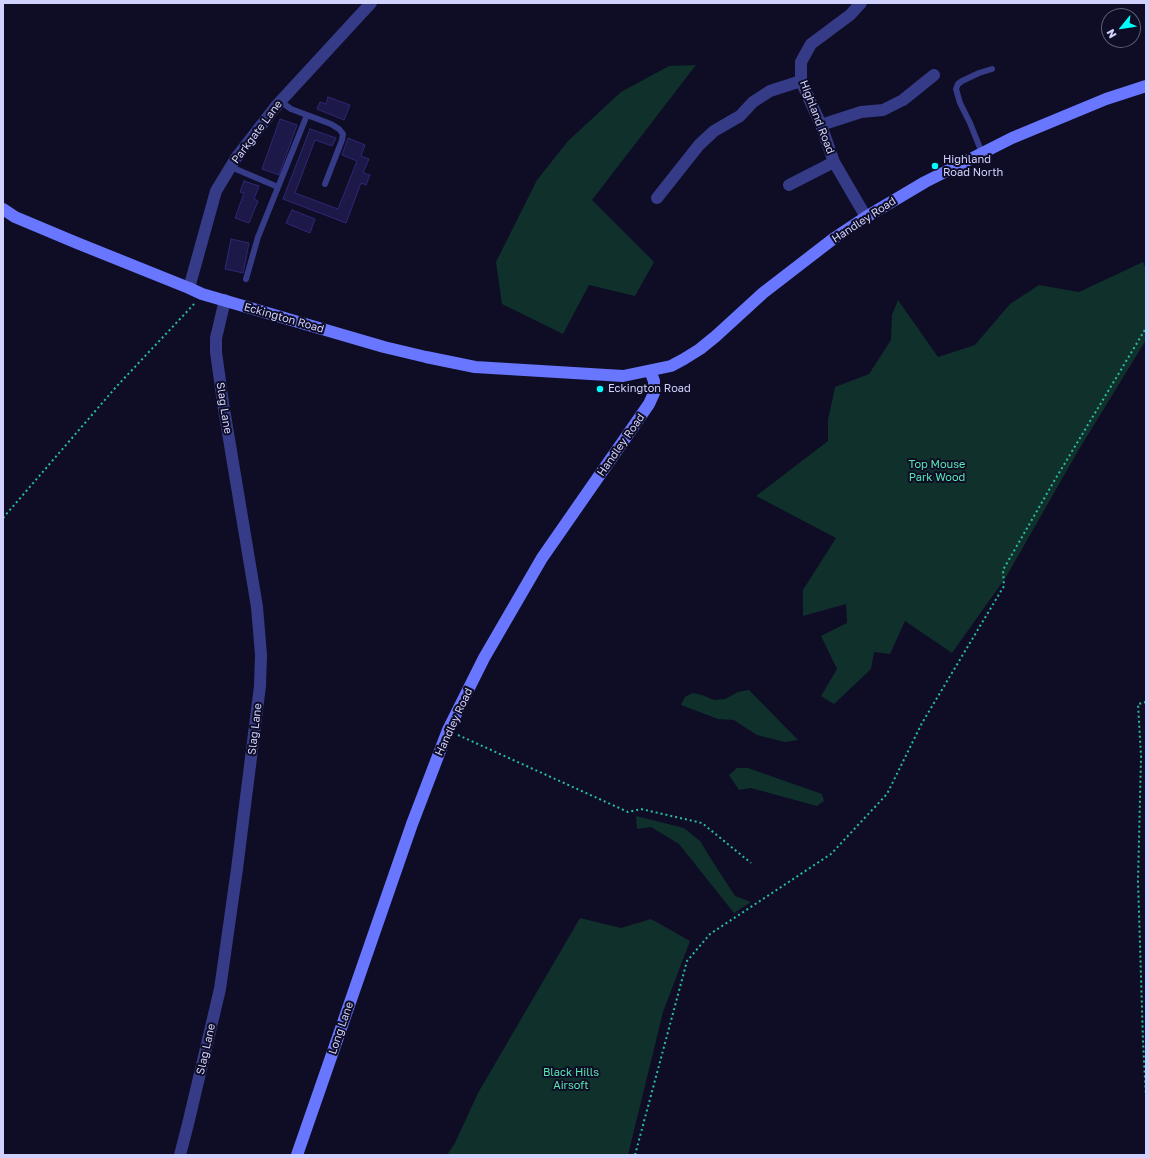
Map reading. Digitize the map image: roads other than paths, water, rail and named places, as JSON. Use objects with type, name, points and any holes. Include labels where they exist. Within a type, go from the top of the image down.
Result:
[{"type":"main road","name":"Handley Road","points":[[384,902],[448,730],[484,658],[542,558],[649,404],[654,393],[654,381],[650,371],[671,366],[700,349],[763,293],[833,239],[866,217],[925,182],[1012,138],[1084,108],[1146,86]]},
{"type":"main road","name":"Eckington Road","points":[[3,209],[15,217],[36,226],[202,294],[384,347],[476,367],[623,376],[650,371]]},
{"type":"main road","name":"Long Lane","points":[[297,1155],[384,902]]},
{"type":"street","name":"Parkgate Lane","points":[[189,288],[216,191],[236,158],[280,101],[371,3]]},
{"type":"street","name":"Highland Road","points":[[861,3],[850,15],[812,44],[801,62],[801,82],[821,125],[834,162],[866,217]]},
{"type":"street","points":[[821,125],[861,112],[883,110],[903,100],[934,75]]},
{"type":"street","points":[[657,198],[699,145],[714,131],[740,116],[753,102],[770,91],[801,82]]},
{"type":"street","name":"Highland Road","points":[[789,185],[834,162]]},
{"type":"street","name":"Slag Lane","points":[[180,1155],[220,988],[238,861],[260,686],[262,656],[257,607],[216,352],[216,338],[225,300]]},
{"type":"lane","points":[[982,154],[970,123],[960,103],[956,89],[958,84],[962,81],[992,69]]},
{"type":"lane","points":[[280,101],[291,109],[331,124],[340,129],[343,134],[325,184]]},
{"type":"lane","points":[[246,279],[258,237],[307,115]]},
{"type":"lane","points":[[231,166],[278,187]]},
{"type":"place","name":"Highland Road North","points":[[935,166]]},
{"type":"place","name":"Eckington Road","points":[[600,389]]},
{"type":"park label","name":"Top Mouse Park Wood","points":[[937,471]]},
{"type":"park label","name":"Black Hills Airsoft","points":[[571,1079]]}]
